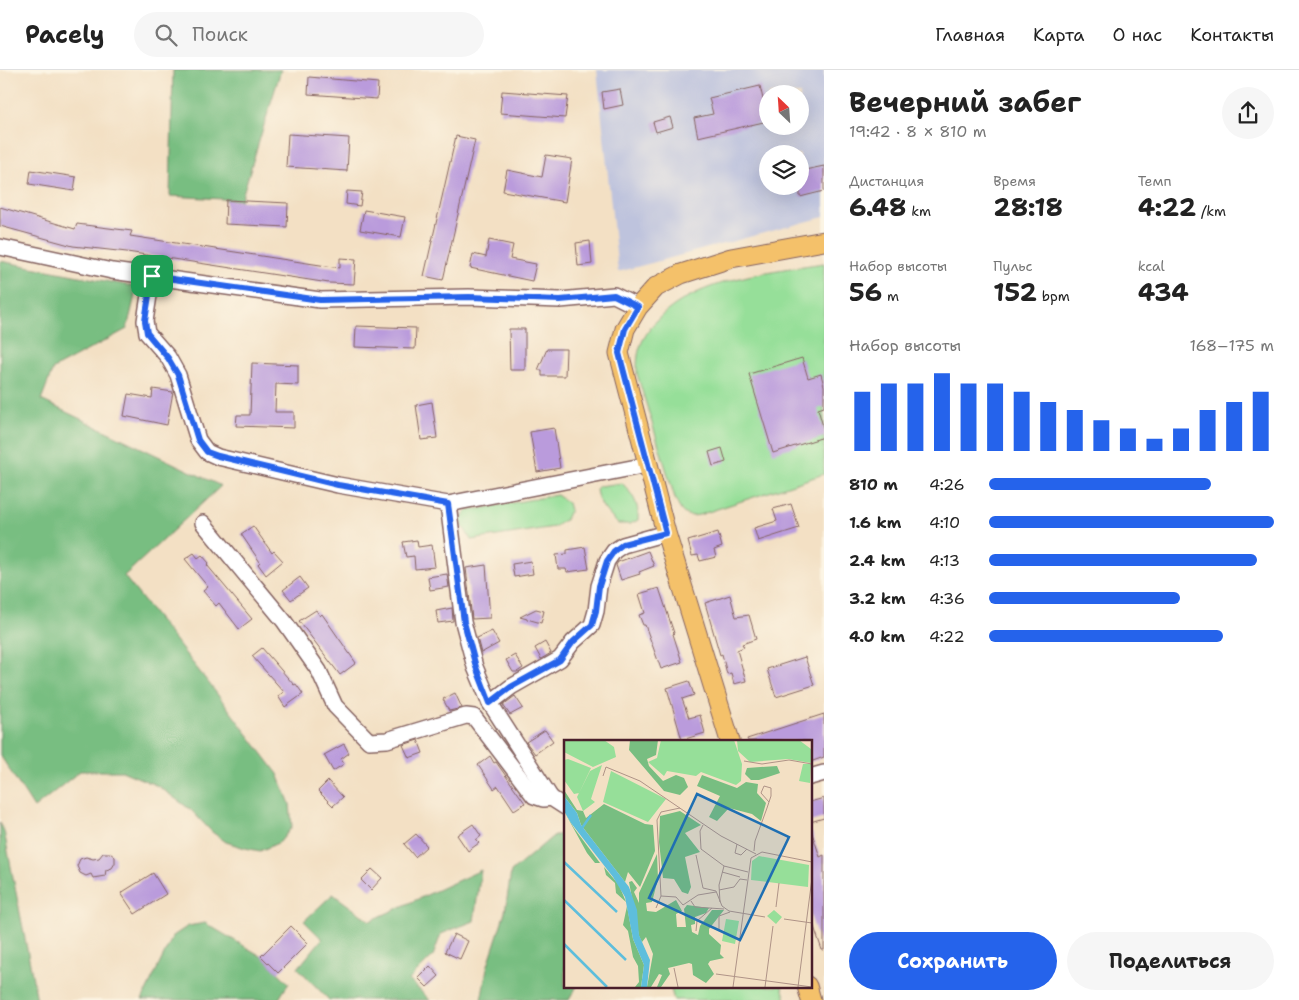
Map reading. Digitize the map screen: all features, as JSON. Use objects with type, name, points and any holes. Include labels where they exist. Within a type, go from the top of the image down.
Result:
[{"type":"main road","points":[[730,740],[666,533],[619,353],[625,329],[638,307],[656,287],[681,274],[732,258],[824,241]]},
{"type":"street","points":[[0,247],[112,271],[320,300],[469,297],[560,300],[614,295],[638,307]]},
{"type":"street","points":[[152,276],[145,321],[147,333],[168,358],[178,375],[198,440],[207,452],[338,485],[448,504],[647,465]]},
{"type":"street","points":[[448,504],[464,622],[476,667],[490,703],[552,798],[564,806]]},
{"type":"street","points":[[203,523],[284,621],[319,672],[335,706],[369,741],[387,740],[466,716],[474,717],[534,796],[543,799],[552,798]]},
{"type":"street","points":[[490,703],[511,687],[560,660],[573,642],[592,625],[599,586],[607,561],[614,551],[623,544],[666,533]]},
{"type":"street","points":[[812,776],[824,772]]},
{"type":"shaded area","points":[[597,70],[824,70],[824,217],[618,272]]},
{"type":"green space","points":[[173,70],[281,70],[241,200],[170,196]]},
{"type":"green space","points":[[0,261],[137,287],[127,329],[53,369],[41,400],[221,486],[124,576],[278,774],[290,804],[292,827],[280,842],[260,851],[226,842],[212,832],[191,810],[158,786],[122,771],[80,771],[34,808],[0,755]]},
{"type":"green space","points":[[824,263],[824,474],[699,515],[686,515],[675,498],[637,374],[638,353],[643,340],[657,320],[676,304],[698,292],[749,276]]},
{"type":"green space","points":[[622,483],[632,495],[637,509],[638,520],[630,524],[618,524],[610,516],[598,499],[596,489],[599,486]]},
{"type":"green space","points":[[557,495],[568,503],[570,510],[566,519],[554,527],[471,540],[460,521],[466,511]]},
{"type":"green space","points":[[0,823],[4,831],[37,1000],[0,1000]]},
{"type":"green space","points":[[564,832],[564,988],[576,988],[569,1000],[481,1000],[487,968],[505,912],[511,872],[552,837]]},
{"type":"green space","points":[[481,870],[474,921],[441,934],[433,956],[409,980],[430,1000],[329,1000],[298,968],[322,939],[304,921],[333,894],[370,921]]},
{"type":"green space","points":[[205,923],[261,956],[289,983],[278,1000],[142,1000],[173,936],[188,926]]},
{"type":"green space","points":[[671,988],[783,988],[786,1000],[674,1000]]},
{"type":"building","points":[[309,77],[378,83],[377,99],[308,94]]},
{"type":"building","points":[[759,86],[759,123],[698,137],[694,118],[713,114],[709,98]]},
{"type":"building","points":[[620,89],[623,105],[604,109],[602,92]]},
{"type":"building","points":[[502,91],[568,96],[565,118],[500,113]]},
{"type":"building","points":[[670,117],[673,127],[656,132],[653,122]]},
{"type":"building","points":[[288,134],[349,138],[347,171],[286,167]]},
{"type":"building","points":[[456,136],[475,140],[443,280],[424,276]]},
{"type":"building","points":[[546,155],[572,159],[565,202],[503,191],[507,170],[542,177]]},
{"type":"building","points":[[824,166],[824,191],[809,195],[809,169]]},
{"type":"building","points":[[31,170],[76,177],[74,191],[29,184]]},
{"type":"building","points":[[347,191],[362,192],[360,206],[346,204]]},
{"type":"building","points":[[226,200],[288,203],[287,227],[225,224]]},
{"type":"building","points":[[0,207],[75,229],[77,224],[132,231],[130,236],[340,268],[340,258],[356,259],[354,284],[329,283],[127,252],[73,246],[0,226]]},
{"type":"building","points":[[364,210],[405,217],[401,237],[360,230]]},
{"type":"building","points":[[489,240],[513,245],[510,259],[536,264],[532,281],[470,268],[473,254],[486,257]]},
{"type":"building","points":[[590,241],[592,264],[578,266],[576,243]]},
{"type":"building","points":[[356,326],[416,328],[415,349],[355,347]]},
{"type":"building","points":[[509,329],[525,329],[525,370],[510,370]]},
{"type":"building","points":[[547,349],[566,349],[565,376],[542,376],[542,370],[538,370]]},
{"type":"building","points":[[802,358],[808,378],[821,374],[824,386],[824,407],[818,409],[824,437],[773,453],[749,374]]},
{"type":"building","points":[[252,363],[298,365],[298,385],[276,384],[275,412],[294,412],[294,428],[236,426],[237,415],[250,415]]},
{"type":"building","points":[[153,389],[173,392],[167,425],[124,416],[128,394],[152,398]]},
{"type":"building","points":[[432,402],[437,438],[421,440],[416,405]]},
{"type":"building","points":[[554,428],[560,468],[537,472],[530,432]]},
{"type":"building","points":[[722,448],[726,462],[713,466],[709,452]]},
{"type":"building","points":[[791,504],[799,528],[758,541],[754,528],[777,521],[773,509]]},
{"type":"building","points":[[253,526],[272,553],[274,551],[283,561],[266,575],[258,564],[260,562],[241,534]]},
{"type":"building","points":[[718,532],[722,547],[714,550],[716,557],[700,561],[698,555],[692,556],[688,541]]},
{"type":"building","points":[[417,540],[418,547],[432,545],[435,567],[415,569],[414,556],[406,557],[403,542]]},
{"type":"building","points":[[585,547],[589,569],[567,572],[566,569],[558,569],[556,555],[567,554],[567,550]]},
{"type":"building","points":[[648,551],[654,566],[639,572],[640,574],[621,580],[616,565],[618,562]]},
{"type":"building","points":[[194,553],[198,558],[202,555],[209,563],[207,565],[252,619],[239,629],[219,603],[216,606],[203,591],[208,587],[185,559]]},
{"type":"building","points":[[531,561],[533,574],[514,577],[512,564]]},
{"type":"building","points":[[486,565],[490,618],[472,619],[466,568]]},
{"type":"building","points":[[447,574],[449,587],[430,590],[428,577]]},
{"type":"building","points":[[300,577],[308,588],[291,600],[283,590]]},
{"type":"building","points":[[659,588],[682,662],[661,669],[645,625],[643,625],[639,615],[645,613],[639,594]]},
{"type":"building","points":[[730,595],[736,617],[749,615],[756,639],[742,644],[744,647],[737,650],[746,681],[734,684],[731,673],[727,674],[722,654],[720,655],[705,603]]},
{"type":"building","points":[[452,608],[453,621],[438,623],[436,611]]},
{"type":"building","points":[[536,609],[544,611],[541,623],[520,617]]},
{"type":"building","points":[[316,610],[320,616],[322,614],[356,663],[340,675],[299,621]]},
{"type":"building","points":[[492,631],[499,643],[481,653],[477,638]]},
{"type":"building","points":[[545,642],[551,653],[541,659],[535,648]]},
{"type":"building","points":[[262,648],[303,694],[285,707],[278,696],[284,692],[252,656]]},
{"type":"building","points":[[515,655],[523,668],[513,672],[506,660]]},
{"type":"building","points":[[805,657],[814,685],[776,697],[767,669]]},
{"type":"building","points":[[689,681],[694,695],[682,699],[689,718],[700,715],[705,733],[682,740],[667,688]]},
{"type":"building","points":[[455,693],[462,708],[449,711],[443,699]]},
{"type":"building","points":[[515,696],[523,708],[510,715],[503,705]]},
{"type":"building","points":[[824,714],[824,757],[812,761],[812,740],[747,739]]},
{"type":"building","points":[[545,730],[553,741],[535,754],[526,742]]},
{"type":"building","points":[[418,740],[423,753],[409,758],[403,745]]},
{"type":"building","points":[[344,744],[349,753],[341,759],[344,764],[333,771],[324,755]]},
{"type":"building","points":[[490,756],[525,803],[514,810],[498,786],[494,789],[478,765]]},
{"type":"building","points":[[328,781],[343,797],[333,806],[318,791]]},
{"type":"building","points":[[824,798],[824,818],[812,821],[812,801]]},
{"type":"building","points":[[473,824],[481,836],[476,840],[479,843],[468,851],[457,835]]},
{"type":"building","points":[[812,833],[820,857],[824,855],[824,950],[822,950],[812,921]]},
{"type":"building","points":[[416,834],[427,846],[415,857],[404,844]]},
{"type":"building","points":[[103,853],[110,853],[115,857],[115,863],[112,868],[106,870],[105,876],[93,878],[91,874],[86,876],[80,873],[77,866],[80,859],[86,857],[99,858]]},
{"type":"building","points":[[372,869],[382,878],[371,890],[361,880]]},
{"type":"building","points":[[153,873],[166,894],[135,914],[121,893]]},
{"type":"building","points":[[291,926],[308,943],[278,973],[261,956]]},
{"type":"building","points":[[454,934],[468,941],[460,959],[445,952]]},
{"type":"building","points":[[430,966],[439,976],[427,987],[418,978]]},
{"type":"route","points":[[152,276],[320,300],[469,297],[560,300],[614,295],[638,307],[625,329],[619,353],[666,533],[623,544],[614,551],[607,561],[599,586],[592,625],[573,642],[560,660],[511,687],[490,703],[476,667],[464,622],[448,504],[338,485],[207,452],[198,440],[178,375],[168,358],[147,333],[145,321],[152,276]]}]
